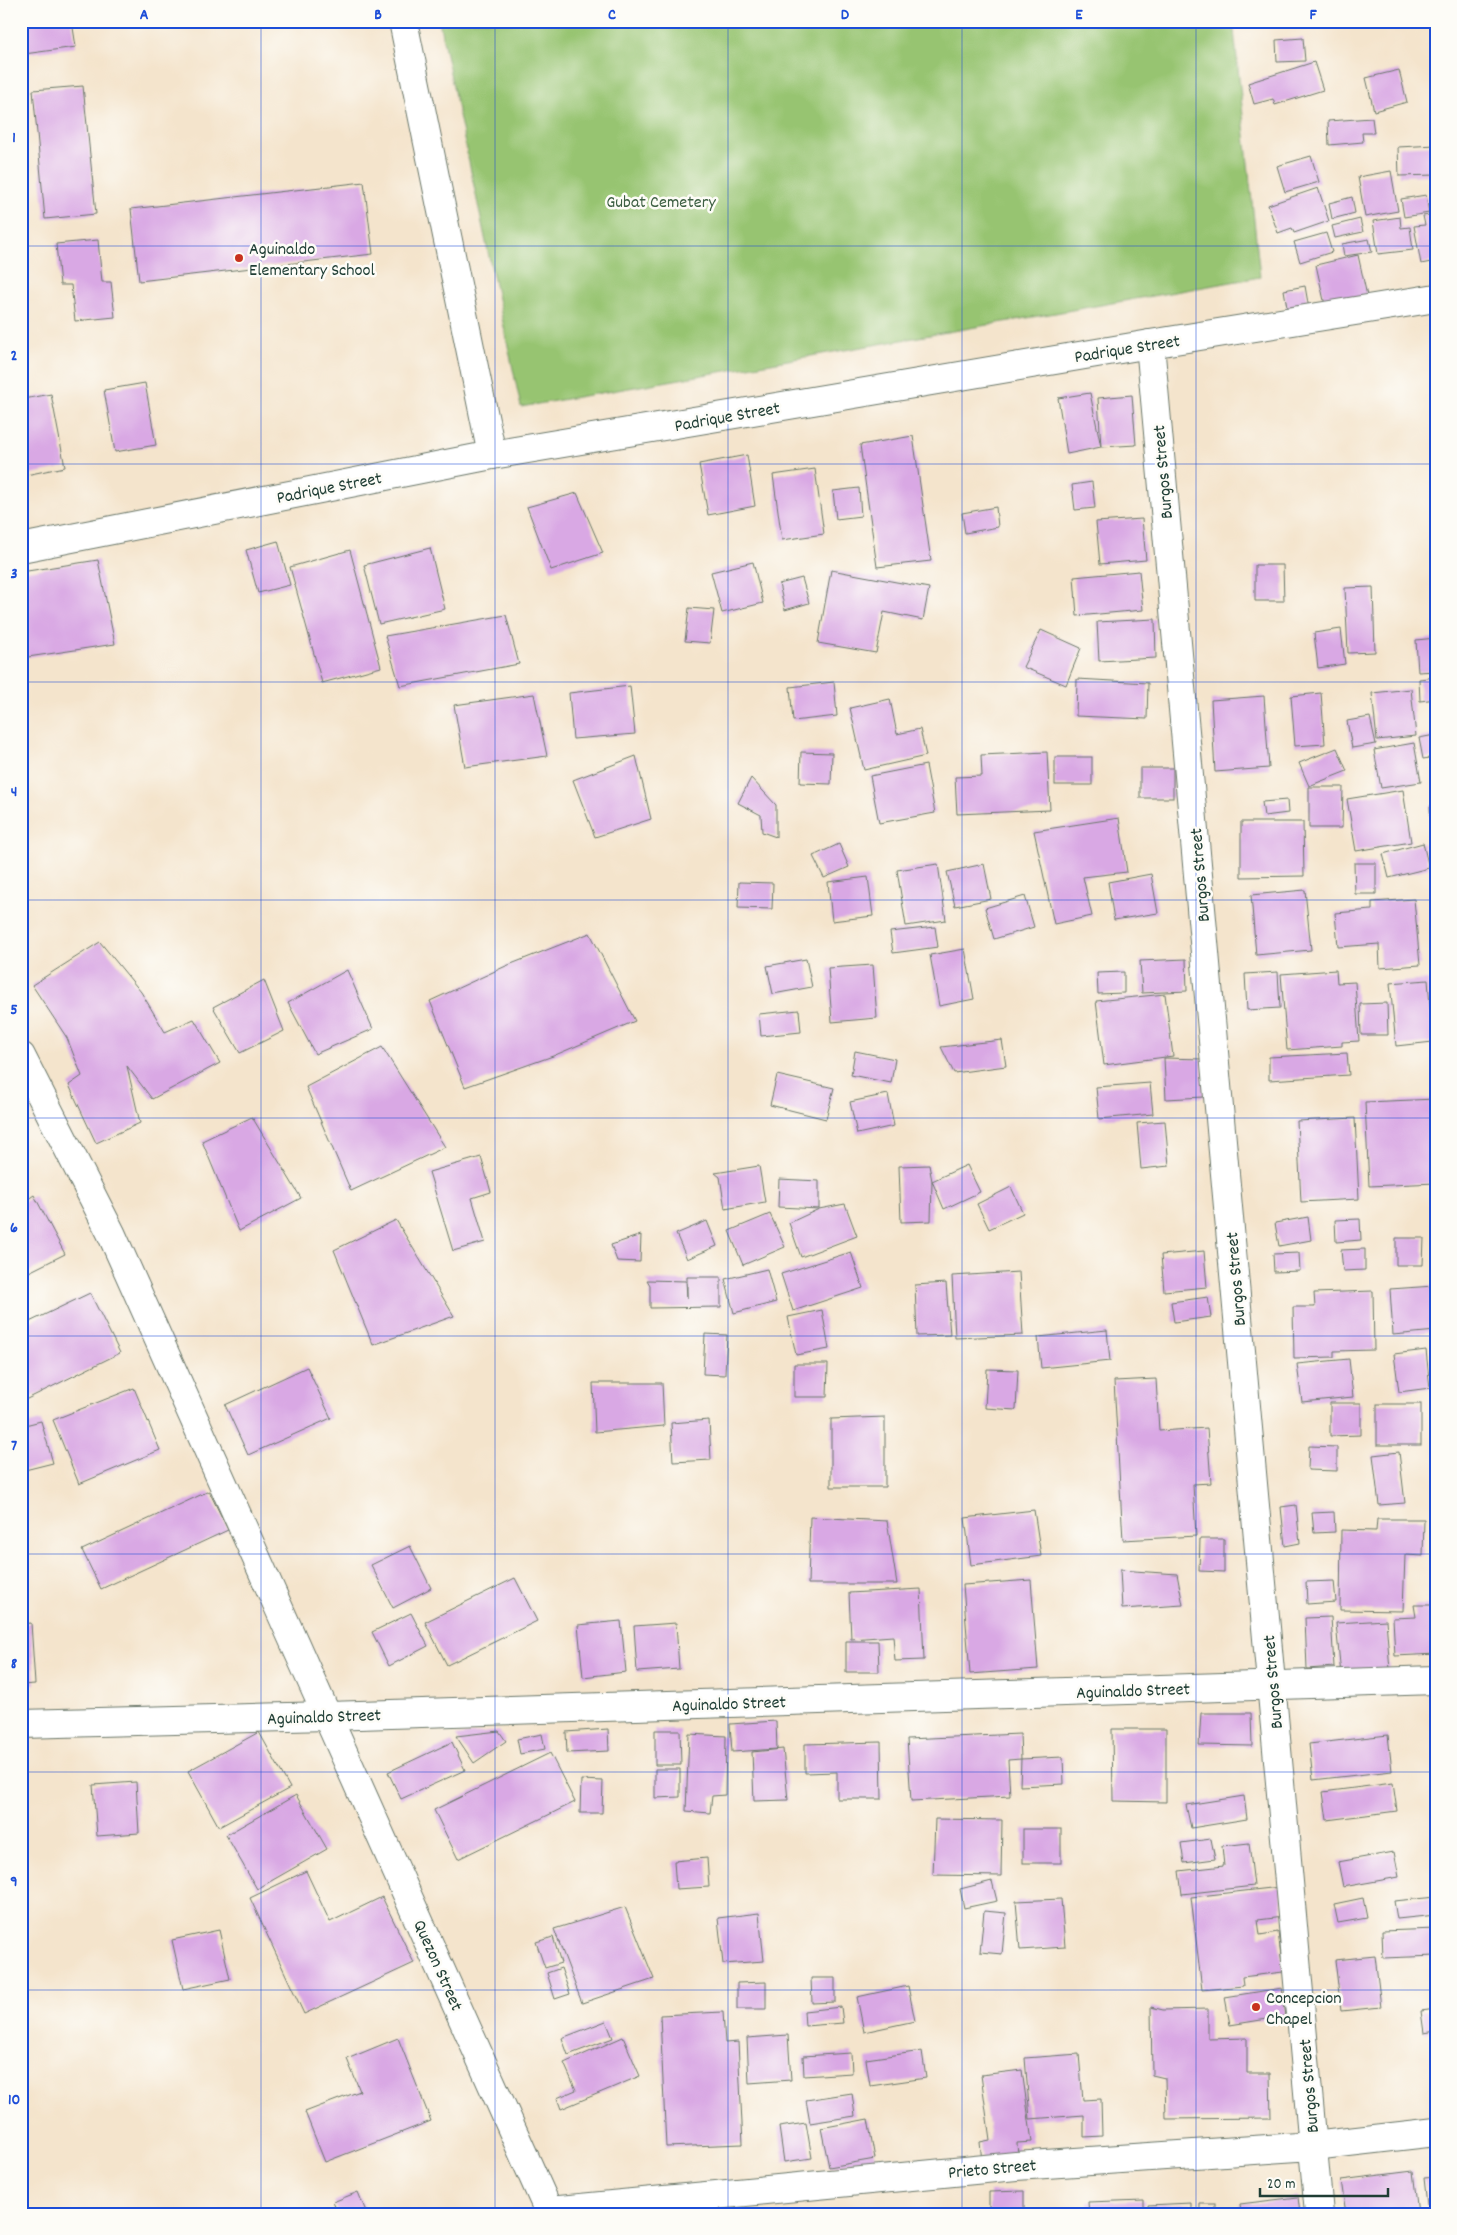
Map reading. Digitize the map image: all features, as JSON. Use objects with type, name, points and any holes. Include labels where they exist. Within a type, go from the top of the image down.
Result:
[{"type":"street","points":[[403,21],[492,455]]},
{"type":"street","name":"Padrique Street","points":[[21,548],[492,455],[1150,344],[1436,298]]},
{"type":"street","name":"Burgos Street","points":[[1150,344],[1319,2214]]},
{"type":"street","name":"Quezon Street","points":[[21,1056],[111,1233],[549,2212]]},
{"type":"street","name":"Aguinaldo Street","points":[[21,1724],[328,1716],[1436,1680]]},
{"type":"street","name":"Prieto Street","points":[[549,2212],[1016,2166],[1313,2146],[1436,2132]]},
{"type":"green space","name":"Gubat Cemetery","points":[[439,21],[1233,21],[1260,277],[521,407]]},
{"type":"building","points":[[21,21],[72,21],[76,47],[24,54]]},
{"type":"building","points":[[1303,38],[1305,61],[1277,62],[1276,40]]},
{"type":"building","points":[[1314,62],[1323,90],[1275,105],[1273,99],[1254,104],[1248,83]]},
{"type":"building","points":[[1399,70],[1407,102],[1374,111],[1366,78]]},
{"type":"building","points":[[83,86],[96,214],[45,219],[33,90]]},
{"type":"building","points":[[1372,118],[1374,133],[1362,133],[1363,142],[1329,145],[1328,121]]},
{"type":"building","points":[[1436,145],[1436,175],[1399,176],[1398,147]]},
{"type":"building","points":[[1311,156],[1319,182],[1285,192],[1277,166]]},
{"type":"building","points":[[1391,171],[1398,211],[1365,217],[1358,177]]},
{"type":"building","points":[[364,182],[373,254],[139,281],[131,209]]},
{"type":"building","points":[[1318,188],[1329,221],[1294,233],[1292,228],[1278,233],[1268,205]]},
{"type":"building","points":[[1426,195],[1429,213],[1404,217],[1401,199]]},
{"type":"building","points":[[1352,197],[1355,213],[1332,219],[1329,203]]},
{"type":"building","points":[[1436,214],[1436,261],[1421,264],[1414,226],[1425,225],[1423,216]]},
{"type":"building","points":[[1400,217],[1401,228],[1410,227],[1413,250],[1378,254],[1373,221]]},
{"type":"building","points":[[1360,219],[1363,232],[1335,238],[1332,226]]},
{"type":"building","points":[[1326,233],[1332,252],[1300,262],[1294,242]]},
{"type":"building","points":[[1369,239],[1372,252],[1344,256],[1342,244]]},
{"type":"building","points":[[98,240],[102,282],[111,282],[115,317],[75,321],[71,285],[60,285],[56,244]]},
{"type":"building","points":[[1358,255],[1367,296],[1325,305],[1316,265]]},
{"type":"building","points":[[1305,286],[1309,309],[1288,313],[1284,290]]},
{"type":"building","points":[[145,383],[156,445],[115,452],[104,390]]},
{"type":"building","points":[[1090,393],[1101,447],[1067,454],[1058,398]]},
{"type":"building","points":[[51,394],[65,467],[21,476],[21,415],[27,414],[24,399]]},
{"type":"building","points":[[1132,395],[1136,445],[1101,447],[1098,398]]},
{"type":"building","points":[[913,436],[931,561],[877,567],[860,445]]},
{"type":"building","points":[[747,455],[755,506],[708,515],[699,464]]},
{"type":"building","points":[[815,469],[824,534],[782,540],[773,475]]},
{"type":"building","points":[[1092,482],[1095,508],[1075,510],[1072,485]]},
{"type":"building","points":[[859,488],[861,516],[836,519],[833,491]]},
{"type":"building","points":[[577,493],[603,553],[551,570],[527,507]]},
{"type":"building","points":[[996,507],[998,527],[965,533],[962,513]]},
{"type":"building","points":[[1142,519],[1146,560],[1100,564],[1096,522]]},
{"type":"building","points":[[278,541],[290,585],[258,593],[246,550]]},
{"type":"building","points":[[430,548],[445,609],[379,624],[364,565]]},
{"type":"building","points":[[350,550],[381,667],[322,683],[290,567]]},
{"type":"building","points":[[98,560],[115,644],[28,657],[21,629],[21,572]]},
{"type":"building","points":[[753,562],[763,603],[722,613],[711,572]]},
{"type":"building","points":[[1255,565],[1283,565],[1284,601],[1255,601]]},
{"type":"building","points":[[831,570],[929,588],[923,620],[884,612],[876,653],[818,643]]},
{"type":"building","points":[[1139,571],[1143,610],[1077,616],[1074,577]]},
{"type":"building","points":[[802,578],[809,603],[785,610],[779,584]]},
{"type":"building","points":[[1373,587],[1375,652],[1348,653],[1345,588]]},
{"type":"building","points":[[689,608],[714,610],[710,643],[685,641]]},
{"type":"building","points":[[506,615],[519,664],[400,686],[385,636]]},
{"type":"building","points":[[1155,619],[1156,658],[1099,661],[1097,622]]},
{"type":"building","points":[[1341,629],[1345,664],[1318,668],[1314,633]]},
{"type":"building","points":[[1041,630],[1081,648],[1066,685],[1023,667]]},
{"type":"building","points":[[1436,638],[1436,671],[1418,672],[1416,640]]},
{"type":"building","points":[[1436,677],[1436,699],[1420,701],[1419,679]]},
{"type":"building","points":[[1077,679],[1148,683],[1147,719],[1076,716]]},
{"type":"building","points":[[834,682],[837,716],[793,721],[790,687]]},
{"type":"building","points":[[630,686],[635,734],[573,739],[569,693]]},
{"type":"building","points":[[1411,689],[1416,736],[1377,740],[1372,693]]},
{"type":"building","points":[[1321,693],[1325,744],[1295,746],[1291,696]]},
{"type":"building","points":[[534,694],[547,756],[465,767],[454,705]]},
{"type":"building","points":[[1264,696],[1269,768],[1215,772],[1211,700]]},
{"type":"building","points":[[890,699],[897,734],[920,729],[926,756],[864,770],[850,708]]},
{"type":"building","points":[[1370,717],[1376,744],[1352,748],[1347,721]]},
{"type":"building","points":[[1435,735],[1436,757],[1423,759],[1419,738]]},
{"type":"building","points":[[1414,743],[1421,782],[1381,788],[1374,750]]},
{"type":"building","points":[[1337,748],[1347,771],[1309,786],[1299,763]]},
{"type":"building","points":[[801,752],[832,753],[831,784],[800,783]]},
{"type":"building","points":[[1047,752],[1050,810],[957,814],[955,777],[982,776],[981,755]]},
{"type":"building","points":[[636,756],[651,819],[595,837],[573,780]]},
{"type":"building","points":[[1055,757],[1092,757],[1092,785],[1055,785]]},
{"type":"building","points":[[926,765],[935,813],[879,823],[870,776]]},
{"type":"building","points":[[1140,768],[1173,768],[1173,798],[1140,798]]},
{"type":"building","points":[[751,778],[776,805],[776,837],[762,832],[761,815],[738,803]]},
{"type":"building","points":[[1309,787],[1343,787],[1342,828],[1309,828]]},
{"type":"building","points":[[1403,790],[1411,842],[1356,851],[1347,799]]},
{"type":"building","points":[[1287,800],[1288,813],[1264,816],[1262,802]]},
{"type":"building","points":[[1436,805],[1436,855],[1432,856],[1430,806]]},
{"type":"building","points":[[1119,818],[1127,872],[1083,877],[1092,916],[1054,924],[1034,831]]},
{"type":"building","points":[[1241,822],[1303,822],[1304,876],[1241,877]]},
{"type":"building","points":[[1423,843],[1429,868],[1389,878],[1383,854]]},
{"type":"building","points":[[839,844],[849,867],[824,878],[813,856]]},
{"type":"building","points":[[1354,863],[1376,863],[1376,894],[1355,894]]},
{"type":"building","points":[[938,864],[946,920],[906,926],[897,870]]},
{"type":"building","points":[[984,864],[991,899],[955,906],[947,872]]},
{"type":"building","points":[[1151,874],[1158,913],[1114,920],[1108,882]]},
{"type":"building","points":[[868,877],[873,916],[832,921],[828,882]]},
{"type":"building","points":[[739,882],[773,883],[772,909],[738,908]]},
{"type":"building","points":[[1305,890],[1311,950],[1256,955],[1251,895]]},
{"type":"building","points":[[1025,896],[1034,927],[994,939],[985,908]]},
{"type":"building","points":[[1414,899],[1420,965],[1380,968],[1379,944],[1338,947],[1335,913],[1372,910],[1372,902]]},
{"type":"building","points":[[935,927],[938,947],[893,953],[890,932]]},
{"type":"building","points":[[590,933],[635,1021],[553,1056],[465,1087],[430,1001],[506,966]]},
{"type":"building","points":[[100,942],[141,992],[165,1032],[194,1019],[220,1063],[152,1099],[127,1066],[140,1123],[96,1143],[69,1085],[82,1076],[67,1038],[32,985]]},
{"type":"building","points":[[965,949],[974,999],[939,1006],[930,955]]},
{"type":"building","points":[[806,959],[812,987],[773,994],[767,966]]},
{"type":"building","points":[[1186,959],[1187,991],[1142,993],[1140,961]]},
{"type":"building","points":[[873,965],[877,1018],[832,1022],[828,968]]},
{"type":"building","points":[[347,970],[373,1029],[315,1054],[288,1003]]},
{"type":"building","points":[[1336,970],[1337,983],[1355,982],[1359,1041],[1342,1042],[1342,1046],[1287,1050],[1281,974]]},
{"type":"building","points":[[1124,972],[1124,993],[1098,994],[1097,973]]},
{"type":"building","points":[[1278,972],[1280,1008],[1247,1010],[1245,974]]},
{"type":"building","points":[[264,980],[284,1031],[240,1053],[213,1007]]},
{"type":"building","points":[[1428,980],[1433,1042],[1396,1046],[1390,983]]},
{"type":"building","points":[[1165,994],[1173,1056],[1104,1065],[1096,1001]]},
{"type":"building","points":[[1387,1003],[1388,1035],[1361,1035],[1360,1004]]},
{"type":"building","points":[[799,1010],[801,1032],[761,1036],[759,1014]]},
{"type":"building","points":[[1002,1040],[1006,1066],[954,1073],[941,1047]]},
{"type":"building","points":[[382,1047],[445,1147],[351,1191],[306,1087]]},
{"type":"building","points":[[855,1051],[895,1059],[891,1083],[851,1075]]},
{"type":"building","points":[[1347,1053],[1349,1075],[1269,1080],[1269,1057]]},
{"type":"building","points":[[1164,1058],[1202,1059],[1204,1097],[1166,1099]]},
{"type":"building","points":[[777,1075],[834,1088],[826,1119],[770,1105]]},
{"type":"building","points":[[1150,1083],[1153,1114],[1099,1119],[1096,1087]]},
{"type":"building","points":[[888,1094],[894,1126],[857,1134],[850,1102]]},
{"type":"building","points":[[1436,1099],[1436,1183],[1369,1186],[1365,1102]]},
{"type":"building","points":[[252,1117],[301,1198],[239,1231],[202,1141]]},
{"type":"building","points":[[1355,1118],[1359,1199],[1301,1202],[1297,1121]]},
{"type":"building","points":[[1165,1121],[1169,1166],[1141,1169],[1137,1123]]},
{"type":"building","points":[[481,1157],[491,1192],[472,1198],[485,1242],[453,1251],[429,1172]]},
{"type":"building","points":[[929,1165],[932,1181],[931,1221],[901,1222],[899,1166]]},
{"type":"building","points":[[967,1165],[980,1192],[944,1209],[932,1181]]},
{"type":"building","points":[[759,1166],[765,1202],[725,1209],[720,1177],[715,1173]]},
{"type":"building","points":[[779,1179],[819,1181],[819,1209],[778,1207]]},
{"type":"building","points":[[1011,1187],[1023,1213],[989,1229],[977,1204]]},
{"type":"building","points":[[34,1195],[65,1254],[21,1276],[21,1204]]},
{"type":"building","points":[[845,1204],[857,1236],[801,1257],[789,1223],[819,1209]]},
{"type":"building","points":[[770,1214],[785,1247],[743,1265],[729,1231]]},
{"type":"building","points":[[1308,1217],[1311,1240],[1279,1246],[1275,1223]]},
{"type":"building","points":[[1360,1219],[1361,1240],[1336,1242],[1335,1220]]},
{"type":"building","points":[[396,1220],[454,1316],[373,1345],[334,1250]]},
{"type":"building","points":[[707,1221],[717,1246],[687,1259],[676,1234]]},
{"type":"building","points":[[641,1235],[640,1262],[617,1261],[611,1245]]},
{"type":"building","points":[[1396,1238],[1424,1238],[1423,1265],[1396,1265]]},
{"type":"building","points":[[1365,1249],[1365,1270],[1343,1271],[1341,1250]]},
{"type":"building","points":[[1204,1251],[1207,1287],[1164,1291],[1161,1255]]},
{"type":"building","points":[[851,1252],[863,1288],[793,1311],[781,1274]]},
{"type":"building","points":[[1299,1253],[1300,1271],[1274,1272],[1273,1254]]},
{"type":"building","points":[[767,1269],[776,1302],[734,1313],[725,1279]]},
{"type":"building","points":[[1019,1272],[1023,1335],[955,1338],[952,1276]]},
{"type":"building","points":[[687,1277],[721,1277],[721,1307],[650,1308],[650,1285],[647,1280],[686,1281],[687,1298]]},
{"type":"building","points":[[946,1283],[950,1335],[917,1336],[915,1285]]},
{"type":"building","points":[[1434,1286],[1436,1331],[1393,1335],[1390,1289]]},
{"type":"building","points":[[1373,1291],[1374,1350],[1334,1351],[1334,1357],[1294,1358],[1293,1307],[1315,1307],[1314,1293]]},
{"type":"building","points":[[90,1293],[120,1353],[25,1400],[21,1392],[21,1326]]},
{"type":"building","points":[[1208,1297],[1211,1317],[1174,1322],[1171,1302]]},
{"type":"building","points":[[822,1310],[829,1349],[796,1355],[788,1317]]},
{"type":"building","points":[[1107,1330],[1110,1361],[1041,1368],[1038,1337]]},
{"type":"building","points":[[705,1334],[727,1335],[725,1375],[703,1374]]},
{"type":"building","points":[[1426,1350],[1430,1388],[1399,1392],[1394,1354]]},
{"type":"building","points":[[1349,1359],[1353,1397],[1302,1402],[1297,1364]]},
{"type":"building","points":[[794,1364],[828,1364],[827,1397],[794,1397]]},
{"type":"building","points":[[307,1367],[331,1418],[248,1455],[225,1405]]},
{"type":"building","points":[[987,1369],[1018,1370],[1016,1410],[985,1408]]},
{"type":"building","points":[[1156,1379],[1159,1431],[1207,1428],[1211,1483],[1193,1484],[1196,1536],[1123,1540],[1114,1381]]},
{"type":"building","points":[[593,1383],[662,1383],[664,1426],[595,1432]]},
{"type":"building","points":[[134,1388],[160,1450],[79,1484],[53,1420]]},
{"type":"building","points":[[1330,1403],[1361,1403],[1361,1435],[1330,1436]]},
{"type":"building","points":[[1377,1404],[1421,1404],[1421,1445],[1377,1445]]},
{"type":"building","points":[[885,1417],[885,1487],[831,1487],[831,1419]]},
{"type":"building","points":[[709,1420],[711,1460],[673,1462],[671,1423]]},
{"type":"building","points":[[41,1421],[53,1463],[21,1471],[21,1426]]},
{"type":"building","points":[[1309,1446],[1337,1447],[1337,1471],[1308,1470]]},
{"type":"building","points":[[1399,1452],[1405,1503],[1379,1505],[1373,1455]]},
{"type":"building","points":[[209,1491],[228,1530],[101,1589],[82,1550]]},
{"type":"building","points":[[1296,1505],[1300,1543],[1285,1546],[1281,1507]]},
{"type":"building","points":[[1034,1510],[1041,1556],[971,1565],[965,1518]]},
{"type":"building","points":[[1334,1512],[1335,1532],[1314,1533],[1312,1513]]},
{"type":"building","points":[[810,1517],[887,1521],[897,1584],[808,1584]]},
{"type":"building","points":[[1377,1519],[1424,1519],[1423,1556],[1405,1555],[1403,1611],[1340,1610],[1341,1530],[1376,1531]]},
{"type":"building","points":[[1200,1539],[1224,1539],[1224,1572],[1199,1571]]},
{"type":"building","points":[[410,1546],[431,1588],[393,1608],[371,1565]]},
{"type":"building","points":[[1120,1570],[1177,1574],[1183,1605],[1122,1609]]},
{"type":"building","points":[[515,1578],[537,1621],[447,1665],[425,1622]]},
{"type":"building","points":[[1031,1580],[1038,1669],[970,1674],[963,1585]]},
{"type":"building","points":[[1334,1581],[1336,1602],[1307,1604],[1306,1582]]},
{"type":"building","points":[[921,1589],[924,1660],[895,1661],[893,1636],[851,1639],[849,1593]]},
{"type":"building","points":[[1414,1605],[1435,1605],[1436,1654],[1395,1656],[1393,1618],[1416,1617]]},
{"type":"building","points":[[411,1613],[428,1646],[389,1666],[372,1632]]},
{"type":"building","points":[[1331,1617],[1334,1667],[1307,1669],[1305,1618]]},
{"type":"building","points":[[1386,1620],[1390,1670],[1341,1675],[1336,1623]]},
{"type":"building","points":[[621,1621],[626,1672],[583,1677],[578,1625]]},
{"type":"building","points":[[31,1623],[35,1684],[21,1685],[21,1624]]},
{"type":"building","points":[[676,1623],[679,1669],[637,1672],[634,1626]]},
{"type":"building","points":[[846,1641],[878,1641],[879,1672],[846,1672]]},
{"type":"building","points":[[1201,1713],[1251,1713],[1252,1746],[1199,1745]]},
{"type":"building","points":[[776,1721],[777,1749],[732,1752],[730,1724]]},
{"type":"building","points":[[608,1729],[609,1751],[567,1753],[566,1732]]},
{"type":"building","points":[[1112,1729],[1166,1729],[1166,1802],[1113,1801]]},
{"type":"building","points":[[655,1730],[680,1730],[681,1765],[655,1765]]},
{"type":"building","points":[[499,1731],[506,1741],[474,1763],[456,1736]]},
{"type":"building","points":[[259,1732],[290,1788],[219,1827],[188,1771]]},
{"type":"building","points":[[542,1734],[545,1749],[520,1754],[517,1739]]},
{"type":"building","points":[[689,1734],[726,1736],[725,1795],[712,1796],[710,1813],[686,1811]]},
{"type":"building","points":[[1020,1734],[1021,1759],[1008,1760],[1010,1796],[911,1801],[907,1739]]},
{"type":"building","points":[[1388,1735],[1392,1771],[1313,1780],[1309,1744]]},
{"type":"building","points":[[452,1742],[465,1770],[401,1799],[388,1772]]},
{"type":"building","points":[[881,1742],[882,1799],[837,1799],[837,1772],[805,1773],[805,1744]]},
{"type":"building","points":[[783,1749],[788,1800],[754,1801],[752,1752]]},
{"type":"building","points":[[550,1753],[575,1802],[458,1859],[434,1810]]},
{"type":"building","points":[[1063,1757],[1064,1784],[1020,1786],[1021,1759]]},
{"type":"building","points":[[655,1769],[680,1769],[680,1797],[655,1798]]},
{"type":"building","points":[[581,1780],[603,1781],[602,1813],[580,1813]]},
{"type":"building","points":[[136,1782],[139,1833],[97,1836],[93,1785]]},
{"type":"building","points":[[1393,1783],[1397,1811],[1327,1820],[1323,1792]]},
{"type":"building","points":[[296,1795],[327,1849],[257,1889],[226,1835]]},
{"type":"building","points":[[1244,1796],[1247,1819],[1191,1828],[1186,1805]]},
{"type":"building","points":[[935,1819],[1002,1820],[1001,1876],[933,1875]]},
{"type":"building","points":[[1023,1829],[1061,1829],[1061,1863],[1023,1863]]},
{"type":"building","points":[[1211,1839],[1215,1859],[1184,1863],[1181,1843]]},
{"type":"building","points":[[1249,1843],[1254,1886],[1182,1894],[1179,1871],[1224,1866],[1222,1846]]},
{"type":"building","points":[[1394,1852],[1399,1877],[1343,1887],[1338,1862]]},
{"type":"building","points":[[707,1858],[709,1887],[676,1889],[674,1861]]},
{"type":"building","points":[[306,1871],[330,1922],[382,1897],[414,1963],[304,2014],[250,1898]]},
{"type":"building","points":[[992,1881],[997,1901],[964,1908],[960,1889]]},
{"type":"building","points":[[1280,1887],[1283,1917],[1258,1920],[1260,1935],[1278,1932],[1283,1972],[1242,1977],[1243,1986],[1202,1990],[1191,1897]]},
{"type":"building","points":[[1436,1897],[1436,1915],[1397,1919],[1394,1901]]},
{"type":"building","points":[[1363,1898],[1367,1918],[1338,1923],[1334,1904]]},
{"type":"building","points":[[1061,1899],[1065,1947],[1020,1950],[1016,1901]]},
{"type":"building","points":[[625,1907],[654,1979],[582,2003],[554,1929]]},
{"type":"building","points":[[984,1911],[1006,1913],[1002,1954],[980,1952]]},
{"type":"building","points":[[759,1913],[764,1961],[723,1964],[718,1918]]},
{"type":"building","points":[[1436,1929],[1436,1956],[1383,1958],[1382,1931]]},
{"type":"building","points":[[219,1930],[230,1979],[183,1989],[172,1940]]},
{"type":"building","points":[[553,1937],[561,1963],[545,1968],[536,1942]]},
{"type":"building","points":[[1375,1956],[1381,2007],[1341,2011],[1335,1960]]},
{"type":"building","points":[[561,1968],[570,1994],[555,1999],[547,1973]]},
{"type":"building","points":[[811,1978],[835,1978],[835,2002],[812,2003]]},
{"type":"building","points":[[766,1982],[766,2009],[737,2009],[737,1983]]},
{"type":"building","points":[[908,1986],[915,2021],[864,2032],[857,1997]]},
{"type":"building","name":"Concepcion Chapel","points":[[1282,1988],[1286,2016],[1230,2025],[1225,1997]]},
{"type":"building","points":[[841,2007],[843,2023],[805,2026],[804,2011]]},
{"type":"building","points":[[1151,2007],[1163,2010],[1208,2009],[1208,2039],[1247,2038],[1247,2073],[1270,2073],[1271,2118],[1166,2119],[1165,2078],[1152,2075]]},
{"type":"building","points":[[1436,2009],[1436,2031],[1424,2033],[1421,2011]]},
{"type":"building","points":[[723,2012],[725,2043],[738,2042],[743,2144],[666,2147],[660,2015]]},
{"type":"building","points":[[606,2021],[613,2038],[568,2055],[562,2038]]},
{"type":"building","points":[[788,2035],[791,2080],[749,2083],[747,2038]]},
{"type":"building","points":[[623,2037],[640,2076],[561,2109],[557,2098],[576,2090],[564,2063]]},
{"type":"building","points":[[398,2038],[431,2121],[325,2162],[305,2112],[360,2091],[347,2059]]},
{"type":"building","points":[[922,2051],[926,2078],[870,2086],[866,2059]]},
{"type":"building","points":[[851,2053],[852,2073],[804,2076],[803,2056]]},
{"type":"building","points":[[1079,2054],[1083,2100],[1101,2099],[1102,2136],[1084,2137],[1084,2115],[1030,2119],[1025,2058]]},
{"type":"building","points":[[1022,2070],[1032,2142],[1017,2143],[1018,2157],[982,2162],[980,2142],[990,2140],[981,2075]]},
{"type":"building","points":[[852,2093],[855,2116],[810,2123],[806,2100]]},
{"type":"building","points":[[868,2119],[875,2159],[829,2167],[821,2128]]},
{"type":"building","points":[[806,2123],[812,2158],[784,2162],[779,2127]]},
{"type":"building","points":[[1436,2153],[1436,2168],[1433,2169],[1431,2154]]},
{"type":"building","points":[[1413,2171],[1418,2214],[1346,2214],[1341,2180]]},
{"type":"building","points":[[1436,2177],[1436,2214],[1428,2214],[1424,2178]]},
{"type":"building","points":[[1024,2191],[1024,2214],[989,2214],[989,2192]]},
{"type":"building","points":[[358,2192],[367,2214],[338,2214],[333,2202]]},
{"type":"building","points":[[1298,2197],[1300,2214],[1241,2214],[1240,2204]]},
{"type":"building","points":[[1144,2200],[1144,2214],[1089,2214],[1088,2202]]},
{"type":"building","points":[[1191,2203],[1191,2214],[1149,2214],[1148,2205]]},
{"type":"building","points":[[1200,2204],[1215,2204],[1215,2214],[1200,2214]]},
{"type":"place","name":"Aguinaldo Elementary School","points":[[239,258]]},
{"type":"place","name":"Concepcion Chapel","points":[[1256,2007]]}]
